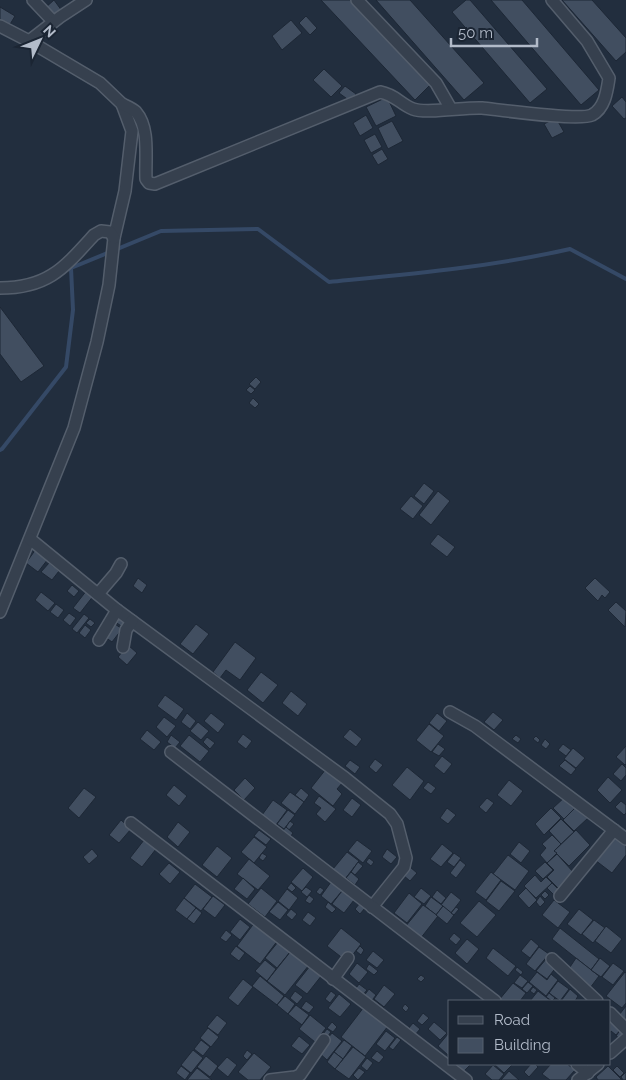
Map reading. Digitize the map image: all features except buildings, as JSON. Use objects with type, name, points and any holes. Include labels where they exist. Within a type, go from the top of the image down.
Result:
[{"type":"street","points":[[33,0],[50,18]]},
{"type":"street","points":[[29,41],[86,0]]},
{"type":"street","points":[[357,0],[436,83],[451,109]]},
{"type":"street","points":[[0,26],[100,83],[122,104],[134,110],[142,120],[145,135],[146,179],[149,183],[155,184],[380,92],[388,93],[414,109],[478,108],[566,116],[588,116],[594,114],[605,99],[609,78],[587,41],[552,0]]},
{"type":"street","points":[[0,612],[74,428],[97,342],[109,285],[114,242],[125,191],[132,131],[122,104]]},
{"type":"street","points":[[0,288],[18,288],[40,282],[63,268],[94,235],[101,231],[110,232],[114,242]]},
{"type":"street","points":[[30,538],[117,610],[345,778],[390,814],[397,824],[406,858],[404,867],[372,907]]},
{"type":"street","points":[[98,594],[116,573],[121,564]]},
{"type":"street","points":[[100,640],[117,610]]},
{"type":"street","points":[[124,647],[126,630],[132,621]]},
{"type":"street","points":[[450,712],[475,726],[626,839]]},
{"type":"street","points":[[170,752],[494,1000]]},
{"type":"street","points":[[131,824],[466,1080]]},
{"type":"street","points":[[560,896],[614,830]]},
{"type":"street","points":[[333,979],[348,958]]},
{"type":"street","points":[[552,959],[596,1000]]},
{"type":"street","points":[[611,1014],[626,1028]]},
{"type":"street","points":[[611,1052],[626,1039]]},
{"type":"street","points":[[270,1080],[300,1075],[324,1040]]},
{"type":"street","points":[[578,1065],[588,1072]]},
{"type":"street","points":[[578,1080],[597,1065]]},
{"type":"waterway","points":[[0,450],[66,367],[73,310],[71,268],[161,231],[258,229],[329,282],[420,273],[510,261],[570,249],[626,279]]}]
